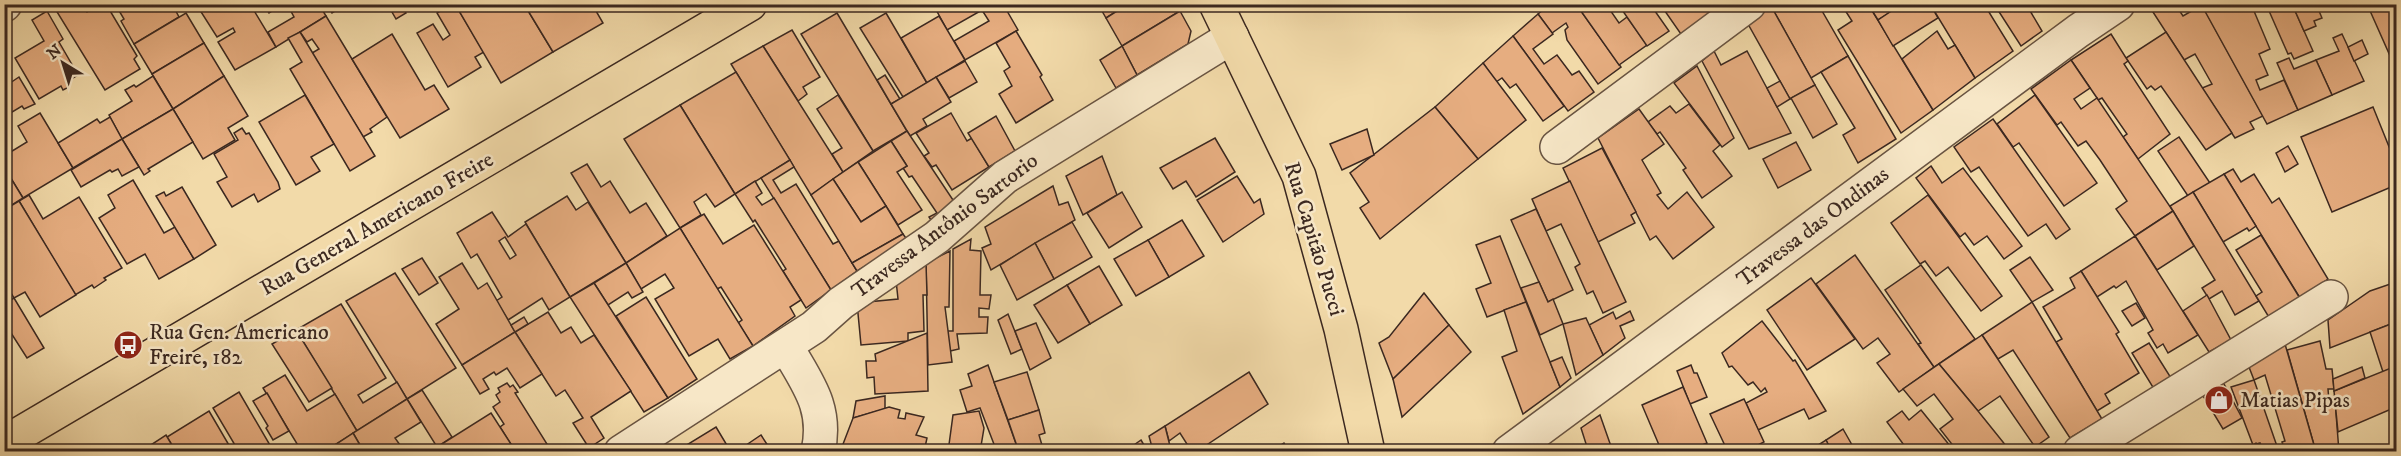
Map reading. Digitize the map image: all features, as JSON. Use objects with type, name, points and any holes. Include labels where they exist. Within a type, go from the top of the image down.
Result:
[{"type":"main road","name":"Rua General Americano Freire","points":[[4,443],[750,4]]},
{"type":"main road","name":"Rua Capitão Pucci","points":[[1216,4],[1299,176],[1341,329],[1368,452]]},
{"type":"street","points":[[1557,147],[1749,4]]},
{"type":"street","name":"Travessa das Ondinas","points":[[1509,452],[2068,38],[2118,4]]},
{"type":"street","name":"Travessa Antônio Sartorio","points":[[621,452],[814,327],[841,303],[938,237],[1005,177],[1232,37]]},
{"type":"street","points":[[2080,452],[2331,297]]},
{"type":"street","points":[[786,346],[812,390],[819,409],[821,437],[818,452]]},
{"type":"building","points":[[58,4],[83,4],[87,12],[99,4],[106,4],[137,56],[134,59],[140,69],[105,90],[54,7]]},
{"type":"building","points":[[115,4],[172,4],[179,17],[134,44],[121,21],[124,19]]},
{"type":"building","points":[[196,4],[250,4],[276,47],[235,70],[218,42],[235,32],[233,28],[217,37]]},
{"type":"building","points":[[264,4],[283,4],[269,13]]},
{"type":"building","points":[[287,4],[319,4],[326,16],[276,47],[268,32],[294,17]]},
{"type":"building","points":[[327,4],[346,4],[332,13]]},
{"type":"building","points":[[455,4],[484,52],[475,57],[481,67],[448,87],[417,33],[433,24],[443,40],[450,35],[437,13]]},
{"type":"building","points":[[455,4],[524,4],[553,52],[501,83]]},
{"type":"building","points":[[524,4],[592,4],[603,23],[553,52]]},
{"type":"building","points":[[933,4],[1003,4],[1018,30],[965,60],[954,41],[989,21],[982,10],[947,30]]},
{"type":"building","points":[[1098,4],[1128,4],[1106,18]]},
{"type":"building","points":[[1128,4],[1177,4],[1180,11],[1122,46],[1106,18]]},
{"type":"building","points":[[1550,4],[1576,4],[1621,67],[1598,84],[1567,40],[1566,23],[1552,33],[1538,14]]},
{"type":"building","points":[[1576,4],[1618,4],[1610,10],[1619,23],[1627,17],[1647,45],[1619,65]]},
{"type":"building","points":[[1618,4],[1650,4],[1669,31],[1647,46]]},
{"type":"building","points":[[1660,4],[1704,4],[1711,15],[1683,37]]},
{"type":"building","points":[[1704,4],[1727,4],[1711,15]]},
{"type":"building","points":[[1772,4],[1818,4],[1848,56],[1811,78],[1771,6]]},
{"type":"building","points":[[1841,4],[1868,4],[1933,110],[1901,133],[1838,30],[1852,21]]},
{"type":"building","points":[[1868,4],[1898,4],[1899,7],[1878,20]]},
{"type":"building","points":[[1902,4],[1930,4],[1938,18],[1893,46],[1878,20]]},
{"type":"building","points":[[1930,4],[1984,4],[2013,51],[1975,78]]},
{"type":"building","points":[[1994,4],[2026,4],[2042,31],[2021,46]]},
{"type":"building","points":[[2159,4],[2175,4],[2183,16],[2202,5],[2263,116],[2250,122],[2254,129],[2235,138],[2202,88],[2212,84],[2195,54],[2184,60],[2151,9]]},
{"type":"building","points":[[2201,4],[2251,4],[2270,49],[2259,54],[2268,75],[2256,80],[2260,90],[2284,80],[2298,110],[2267,124]]},
{"type":"building","points":[[2266,4],[2292,4],[2313,51],[2294,59],[2291,53],[2288,54]]},
{"type":"building","points":[[2292,4],[2316,4],[2322,18],[2314,21],[2316,26],[2304,31]]},
{"type":"building","points":[[2367,4],[2396,4],[2396,56],[2391,58]]},
{"type":"building","points":[[402,6],[406,13],[396,19],[392,12]]},
{"type":"building","points":[[1771,6],[1815,85],[1790,99],[1748,24]]},
{"type":"building","points":[[47,11],[63,39],[59,42],[78,75],[66,82],[69,87],[63,90],[61,86],[39,99],[15,58],[44,41],[32,20]]},
{"type":"building","points":[[1180,11],[1191,31],[1188,44],[1137,75],[1122,46]]},
{"type":"building","points":[[186,13],[204,43],[152,74],[134,44]]},
{"type":"building","points":[[837,13],[907,131],[873,151],[801,34]]},
{"type":"building","points":[[886,13],[927,83],[903,97],[860,28]]},
{"type":"building","points":[[1538,14],[1553,34],[1533,49],[1544,64],[1557,55],[1572,75],[1579,71],[1594,92],[1568,111],[1513,36]]},
{"type":"building","points":[[326,16],[387,117],[370,129],[372,132],[363,137],[312,53],[319,49],[312,39],[307,42],[300,32]]},
{"type":"building","points":[[939,16],[965,60],[927,83],[901,38]]},
{"type":"building","points":[[792,30],[820,77],[803,87],[807,94],[798,101],[763,46]]},
{"type":"building","points":[[1016,31],[1042,75],[1040,77],[1053,100],[1016,123],[999,94],[1012,86],[1004,71],[1010,67],[996,43]]},
{"type":"building","points":[[1937,31],[1948,49],[1955,45],[1975,78],[1933,110],[1902,59]]},
{"type":"building","points":[[300,32],[375,156],[350,171],[290,69],[302,62],[288,38]]},
{"type":"building","points":[[2166,32],[2232,133],[2206,150],[2161,86],[2155,90],[2151,86],[2147,89],[2126,58]]},
{"type":"building","points":[[392,34],[425,90],[434,85],[449,109],[400,138],[352,59]]},
{"type":"building","points":[[2111,34],[2128,61],[2124,64],[2170,134],[2138,159],[2123,137],[2127,134],[2102,98],[2098,100],[2071,60]]},
{"type":"building","points":[[2342,34],[2364,81],[2332,95],[2316,60],[2339,51],[2333,38]]},
{"type":"building","points":[[1513,36],[1564,106],[1543,121],[1516,84],[1510,88],[1502,78],[1496,82],[1483,63]]},
{"type":"building","points":[[2362,40],[2368,54],[2354,61],[2348,47]]},
{"type":"building","points":[[204,43],[224,76],[173,109],[152,74]]},
{"type":"building","points":[[763,46],[843,172],[811,195],[731,64]]},
{"type":"building","points":[[1122,46],[1137,75],[1116,88],[1100,60]]},
{"type":"building","points":[[1714,51],[1721,65],[1747,51],[1791,133],[1749,149],[1702,61]]},
{"type":"building","points":[[1848,56],[1896,139],[1858,163],[1843,135],[1855,128],[1821,72]]},
{"type":"building","points":[[2289,58],[2294,69],[2316,60],[2332,95],[2298,110],[2277,63]]},
{"type":"building","points":[[2071,60],[2090,88],[2074,99],[2081,109],[2097,98],[2173,211],[2135,236],[2116,209],[2127,201],[2100,160],[2086,141],[2078,146],[2061,122],[2057,125],[2031,89]]},
{"type":"building","points":[[965,61],[977,82],[949,98],[936,77]]},
{"type":"building","points":[[1483,63],[1526,120],[1478,159],[1435,107]]},
{"type":"building","points":[[1697,66],[1734,138],[1722,147],[1674,83]]},
{"type":"building","points":[[736,72],[790,160],[735,194],[680,105]]},
{"type":"building","points":[[4,74],[10,83],[19,77],[35,104],[24,109],[22,106],[7,115],[10,120],[4,123]]},
{"type":"building","points":[[885,75],[900,99],[891,104],[877,80]]},
{"type":"building","points":[[153,76],[173,109],[122,139],[109,115],[132,101],[125,90],[134,85],[136,87]]},
{"type":"building","points":[[224,76],[248,116],[228,128],[235,140],[203,159],[173,109]]},
{"type":"building","points":[[936,77],[951,102],[923,119],[927,126],[910,136],[891,104]]},
{"type":"building","points":[[1780,81],[1790,99],[1777,107],[1767,88]]},
{"type":"building","points":[[1815,85],[1837,124],[1813,138],[1791,98]]},
{"type":"building","points":[[305,95],[334,144],[311,157],[320,171],[296,185],[259,122]]},
{"type":"building","points":[[838,95],[873,151],[843,172],[832,154],[842,148],[817,109]]},
{"type":"building","points":[[2035,95],[2097,183],[2064,206],[2019,143],[2013,147],[1997,124]]},
{"type":"building","points":[[1689,104],[1720,145],[1713,151],[1732,176],[1702,198],[1683,170],[1686,168],[1660,132],[1657,134],[1648,122],[1670,106],[1676,113]]},
{"type":"building","points":[[680,105],[735,194],[715,207],[706,194],[694,202],[701,215],[680,228],[624,139]]},
{"type":"building","points":[[1435,107],[1478,159],[1380,239],[1360,208],[1369,202],[1350,173]]},
{"type":"building","points":[[2373,107],[2396,164],[2396,185],[2332,212],[2301,137]]},
{"type":"building","points":[[173,109],[193,142],[148,169],[150,171],[144,175],[122,139]]},
{"type":"building","points":[[1639,109],[1664,144],[1642,160],[1661,193],[1657,195],[1668,209],[1687,192],[1714,227],[1673,259],[1656,236],[1650,240],[1598,138]]},
{"type":"building","points":[[40,113],[73,168],[23,198],[4,167],[4,156],[27,142],[18,126]]},
{"type":"building","points":[[951,113],[967,141],[972,138],[989,167],[952,190],[936,165],[932,167],[924,156],[929,153],[916,133]]},
{"type":"building","points":[[996,116],[1015,151],[989,167],[968,133]]},
{"type":"building","points":[[110,117],[122,139],[73,168],[58,143],[97,119],[100,123]]},
{"type":"building","points":[[1993,119],[2070,229],[2056,239],[2046,224],[2028,236],[1979,167],[1971,172],[1954,147]]},
{"type":"building","points":[[242,128],[246,134],[249,133],[280,189],[258,202],[254,194],[232,207],[217,182],[227,177],[214,154],[238,140],[234,133]]},
{"type":"building","points":[[1367,129],[1374,155],[1342,170],[1330,144]]},
{"type":"building","points":[[907,131],[961,212],[935,226],[929,217],[937,213],[912,176],[909,177],[903,168],[907,166],[891,141]]},
{"type":"building","points":[[2179,137],[2210,183],[2188,196],[2158,151]]},
{"type":"building","points":[[1215,138],[1235,172],[1196,197],[1186,181],[1173,189],[1160,168]]},
{"type":"building","points":[[122,139],[139,167],[122,176],[118,169],[112,172],[110,170],[81,187],[71,170]]},
{"type":"building","points":[[891,141],[907,166],[897,172],[922,210],[898,225],[858,162]]},
{"type":"building","points":[[1796,142],[1811,170],[1778,188],[1763,159]]},
{"type":"building","points":[[2288,146],[2298,164],[2285,172],[2276,153]]},
{"type":"building","points":[[1602,148],[1636,212],[1631,215],[1635,223],[1598,242],[1563,168]]},
{"type":"building","points":[[1102,156],[1117,195],[1083,215],[1066,176]]},
{"type":"building","points":[[790,160],[794,167],[773,180],[781,193],[796,184],[833,244],[839,241],[857,271],[831,290],[761,178]]},
{"type":"building","points":[[858,162],[886,206],[861,222],[833,179]]},
{"type":"building","points":[[587,164],[601,187],[610,181],[630,213],[646,203],[667,236],[626,263],[571,173]]},
{"type":"building","points":[[1931,166],[1942,183],[1963,168],[2022,246],[2004,259],[1987,236],[1974,245],[1965,233],[1960,237],[1916,178]]},
{"type":"building","points":[[4,167],[23,198],[4,210]]},
{"type":"building","points":[[2233,169],[2241,182],[2254,174],[2272,203],[2279,198],[2328,279],[2300,298],[2224,174]]},
{"type":"building","points":[[2224,174],[2256,226],[2249,231],[2247,228],[2223,242],[2193,192]]},
{"type":"building","points":[[1237,176],[1254,203],[1260,199],[1264,214],[1223,242],[1197,200]]},
{"type":"building","points":[[833,179],[861,222],[886,206],[903,234],[852,263],[811,195]]},
{"type":"building","points":[[133,180],[164,233],[175,227],[194,259],[159,279],[145,254],[127,264],[99,218],[115,208],[108,195]]},
{"type":"building","points":[[755,181],[762,193],[756,197],[762,205],[774,198],[831,290],[806,308],[783,271],[786,269],[755,220],[753,222],[735,194]]},
{"type":"building","points":[[1570,181],[1626,302],[1603,313],[1593,291],[1587,294],[1575,267],[1580,264],[1561,224],[1546,231],[1532,199]]},
{"type":"building","points":[[1053,186],[1059,205],[1068,202],[1075,220],[991,270],[982,248],[991,244],[985,227]]},
{"type":"building","points":[[182,187],[216,245],[194,259],[156,196],[164,192],[166,196]]},
{"type":"building","points":[[1122,192],[1142,227],[1109,248],[1087,213]]},
{"type":"building","points":[[2193,192],[2259,301],[2235,315],[2222,291],[2209,299],[2202,288],[2215,280],[2170,206]]},
{"type":"building","points":[[29,195],[43,219],[79,197],[122,268],[104,278],[106,280],[94,288],[92,285],[75,295],[19,201]]},
{"type":"building","points":[[1928,195],[2002,296],[1981,311],[1948,267],[1936,276],[1925,261],[1920,264],[1891,223]]},
{"type":"building","points":[[567,196],[576,210],[588,202],[626,263],[570,297],[525,222]]},
{"type":"building","points":[[19,201],[76,295],[40,317],[25,292],[14,298],[4,282],[4,210]]},
{"type":"building","points":[[1536,209],[1573,290],[1548,302],[1511,220]]},
{"type":"building","points":[[2173,211],[2194,246],[2157,270],[2135,236]]},
{"type":"building","points":[[492,212],[508,237],[526,224],[570,297],[549,310],[542,298],[508,320],[496,301],[502,297],[477,254],[471,258],[457,233]],"holes":[[[505,237],[516,255],[510,259],[499,241]]]},
{"type":"building","points":[[704,214],[723,244],[754,225],[801,300],[790,307],[795,316],[753,346],[738,323],[742,320],[721,287],[717,289],[680,228]]},
{"type":"building","points":[[1182,220],[1204,256],[1169,277],[1148,240]]},
{"type":"building","points":[[1072,222],[1092,257],[1054,279],[1035,243]]},
{"type":"building","points":[[680,228],[753,346],[730,359],[718,339],[689,356],[655,299],[674,288],[665,274],[641,289],[626,263]]},
{"type":"building","points":[[903,234],[908,241],[857,271],[852,263]]},
{"type":"building","points":[[2261,235],[2301,300],[2270,319],[2256,296],[2262,292],[2236,250]]},
{"type":"building","points":[[1500,236],[1526,302],[1487,317],[1476,289],[1491,283],[1476,245]]},
{"type":"building","points":[[2135,236],[2198,335],[2168,353],[2163,344],[2157,348],[2148,333],[2153,330],[2126,281],[2097,297],[2081,271]]},
{"type":"building","points":[[971,239],[970,250],[981,251],[980,295],[991,295],[989,309],[979,308],[979,317],[988,317],[987,333],[957,334],[959,349],[950,351],[947,331],[953,331],[953,249]]},
{"type":"building","points":[[1148,240],[1169,277],[1136,296],[1114,259]]},
{"type":"building","points":[[1035,243],[1054,279],[1017,300],[1000,265]]},
{"type":"building","points":[[950,251],[949,307],[945,307],[952,362],[928,365],[926,263]]},
{"type":"building","points":[[1855,255],[1934,367],[1899,392],[1877,363],[1890,354],[1878,338],[1863,349],[1816,284]]},
{"type":"building","points":[[2030,257],[2053,290],[2032,302],[2010,270]]},
{"type":"building","points":[[422,258],[438,283],[419,295],[402,269]]},
{"type":"building","points":[[462,263],[478,289],[487,283],[515,332],[462,365],[436,324],[459,309],[439,277]]},
{"type":"building","points":[[626,263],[643,292],[632,298],[628,292],[608,305],[594,283]]},
{"type":"building","points":[[926,263],[927,295],[923,295],[924,331],[908,333],[908,341],[861,345],[857,303],[898,299],[896,280]]},
{"type":"building","points":[[1921,265],[1975,339],[1934,367],[1918,344],[1921,343],[1885,290]]},
{"type":"building","points":[[1099,266],[1122,305],[1090,324],[1067,285]]},
{"type":"building","points":[[2081,271],[2119,332],[2116,334],[2139,373],[2105,394],[2110,403],[2097,411],[2056,342],[2062,339],[2043,307],[2075,288],[2070,278]]},
{"type":"building","points":[[395,273],[456,368],[407,399],[346,301]]},
{"type":"building","points":[[1811,278],[1855,339],[1807,370],[1767,310]]},
{"type":"building","points":[[4,282],[12,295],[4,299]]},
{"type":"building","points":[[1539,282],[1548,302],[1553,299],[1563,324],[1540,335],[1521,288]]},
{"type":"building","points":[[2396,282],[2396,322],[2330,348],[2328,320],[2370,291]]},
{"type":"building","points":[[594,283],[668,398],[644,412],[570,297]]},
{"type":"building","points":[[1067,285],[1090,324],[1058,343],[1034,305]]},
{"type":"building","points":[[1424,293],[1449,325],[1393,379],[1379,343],[1389,337]]},
{"type":"building","points":[[2207,295],[2231,340],[2209,352],[2183,311]]},
{"type":"building","points":[[646,297],[697,379],[668,398],[616,316]]},
{"type":"building","points":[[14,298],[44,348],[27,358],[4,322],[4,304]]},
{"type":"building","points":[[1526,302],[1560,387],[1523,414],[1502,357],[1517,351],[1504,310]]},
{"type":"building","points":[[2032,302],[2102,419],[2070,438],[2013,350],[1998,359],[1982,335]]},
{"type":"building","points":[[2136,303],[2145,318],[2132,326],[2122,311]]},
{"type":"building","points":[[341,304],[386,378],[358,395],[363,403],[397,382],[407,399],[357,431],[296,330]]},
{"type":"building","points":[[1630,311],[1634,320],[1620,326],[1625,338],[1603,355],[1589,325],[1613,312],[1616,319]]},
{"type":"building","points":[[548,312],[561,333],[571,327],[581,343],[594,335],[631,391],[591,417],[604,438],[589,448],[573,423],[583,418],[565,390],[556,396],[515,332]]},
{"type":"building","points":[[1008,314],[1022,349],[1011,354],[998,320]]},
{"type":"building","points":[[524,317],[528,324],[515,332],[511,325]]},
{"type":"building","points":[[1586,318],[1603,355],[1576,375],[1563,324]]},
{"type":"building","points":[[1762,321],[1793,361],[1795,360],[1826,411],[1809,419],[1804,409],[1758,430],[1746,403],[1767,392],[1765,388],[1761,392],[1753,382],[1748,385],[1732,366],[1729,367],[1722,353]]},
{"type":"building","points":[[2396,322],[2396,366],[2383,372],[2370,332]]},
{"type":"building","points":[[1036,323],[1051,358],[1030,370],[1015,331]]},
{"type":"building","points":[[1449,325],[1471,352],[1402,417],[1393,379]]},
{"type":"building","points":[[296,330],[332,388],[309,402],[272,344]]},
{"type":"building","points":[[515,332],[542,374],[520,388],[507,368],[496,375],[494,372],[483,379],[489,389],[480,394],[462,365]]},
{"type":"building","points":[[927,333],[928,391],[875,394],[874,377],[867,378],[866,361],[876,361],[875,354]]},
{"type":"building","points":[[1982,335],[2049,437],[2035,447],[2000,396],[1978,411],[1939,364]]},
{"type":"building","points":[[2320,341],[2326,369],[2332,369],[2334,389],[2328,389],[2329,401],[2335,400],[2339,452],[2316,452],[2287,350]]},
{"type":"building","points":[[2149,343],[2171,378],[2154,389],[2132,353]]},
{"type":"building","points":[[2285,344],[2316,452],[2285,452],[2282,442],[2285,441],[2265,375],[2254,380],[2249,367]]},
{"type":"building","points":[[1562,357],[1571,378],[1560,387],[1550,362]]},
{"type":"building","points":[[1939,364],[2011,452],[1958,452],[1940,429],[1953,419],[1934,394],[1917,406],[1903,389]]},
{"type":"building","points":[[988,365],[1019,452],[997,452],[980,408],[967,412],[960,390],[972,386],[968,374]]},
{"type":"building","points":[[1691,365],[1707,397],[1690,404],[1677,371]]},
{"type":"building","points":[[2396,366],[2396,407],[2338,432],[2334,391]]},
{"type":"building","points":[[2362,367],[2365,378],[2334,391],[2333,379]]},
{"type":"building","points":[[1027,372],[1039,410],[1008,420],[994,382]]},
{"type":"building","points":[[1249,372],[1268,404],[1196,452],[1192,452],[1180,433],[1169,441],[1165,426]]},
{"type":"building","points":[[285,375],[307,411],[335,394],[357,431],[324,452],[302,452],[263,388]]},
{"type":"building","points":[[2254,380],[2279,452],[2264,452],[2260,443],[2253,445],[2231,387]]},
{"type":"building","points":[[2223,382],[2242,418],[2223,429],[2202,394]]},
{"type":"building","points":[[507,383],[510,387],[513,385],[518,392],[515,393],[547,444],[536,452],[516,452],[500,427],[504,424],[493,407],[500,402],[496,395],[500,392],[498,388]]},
{"type":"building","points":[[1683,387],[1707,443],[1686,452],[1662,452],[1642,405]]},
{"type":"building","points":[[422,390],[452,437],[437,447],[407,399]]},
{"type":"building","points":[[239,392],[274,452],[239,452],[213,408]]},
{"type":"building","points":[[267,393],[289,431],[273,440],[266,428],[268,426],[253,401]]},
{"type":"building","points":[[885,396],[885,409],[853,418],[856,401]]},
{"type":"building","points":[[407,399],[421,422],[395,438],[400,445],[391,450],[389,446],[379,452],[364,452],[353,433]]},
{"type":"building","points":[[1744,399],[1764,442],[1744,452],[1728,452],[1710,414]]},
{"type":"building","points":[[889,407],[900,410],[898,418],[905,419],[906,413],[924,417],[916,435],[927,438],[924,452],[840,452],[853,418]]},
{"type":"building","points":[[1039,410],[1045,433],[1039,435],[1044,452],[1019,452],[1008,420]]},
{"type":"building","points":[[1921,410],[1955,452],[1909,452],[1887,422],[1902,411],[1909,420]]},
{"type":"building","points":[[209,411],[233,452],[176,452],[167,437]]},
{"type":"building","points":[[979,411],[984,428],[980,452],[948,452],[953,415]]},
{"type":"building","points":[[491,413],[516,452],[440,452],[437,447]]},
{"type":"building","points":[[1600,415],[1613,452],[1583,452],[1588,450],[1581,428]]},
{"type":"building","points":[[1165,426],[1170,446],[1153,451],[1149,436]]},
{"type":"building","points":[[716,427],[731,452],[681,452],[680,449]]},
{"type":"building","points":[[1843,429],[1856,452],[1832,452],[1826,440]]},
{"type":"building","points":[[353,433],[364,452],[324,452]]},
{"type":"building","points":[[166,435],[176,452],[140,452]]},
{"type":"building","points":[[761,435],[772,452],[736,452]]},
{"type":"building","points":[[1141,440],[1148,452],[1124,452]]},
{"type":"building","points":[[1826,440],[1832,452],[1807,452]]},
{"type":"building","points":[[1284,443],[1289,452],[1270,452]]},
{"type":"building","points":[[2125,443],[2130,452],[2110,452]]},
{"type":"building","points":[[2256,443],[2261,452],[2244,452]]},
{"type":"place","name":"Rua Gen. Americano Freire, 182","points":[[128,345]]},
{"type":"place","name":"Matias Pipas","points":[[2219,400]]}]
